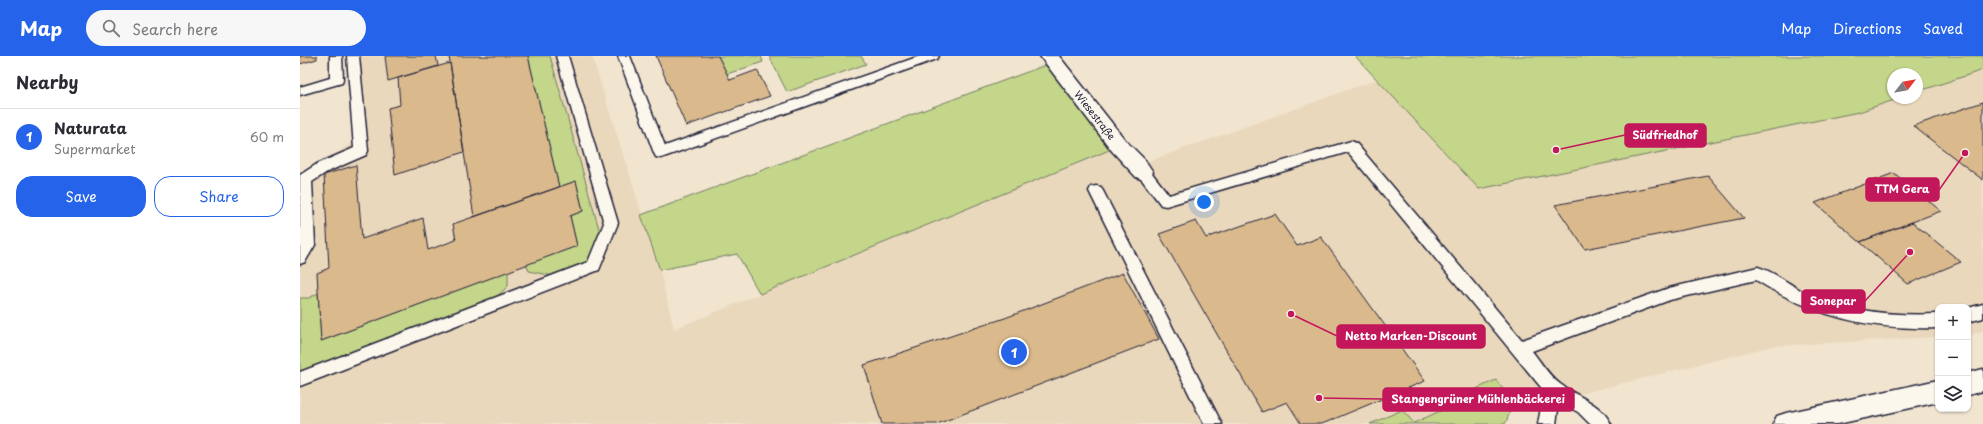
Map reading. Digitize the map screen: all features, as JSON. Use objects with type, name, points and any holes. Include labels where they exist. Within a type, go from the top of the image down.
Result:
[{"type":"street","name":"Wiesestraße","points":[[1049,56],[1119,146],[1138,165],[1142,172]]},
{"type":"street","points":[[1971,383],[1983,380]]},
{"type":"street","points":[[1786,424],[1935,392]]},
{"type":"lane","points":[[300,91],[337,80],[336,56]]},
{"type":"lane","points":[[300,258],[306,245],[303,181],[322,168],[361,151],[353,56]]},
{"type":"lane","points":[[300,379],[594,266],[611,223],[562,56]]},
{"type":"lane","points":[[624,56],[661,153],[933,56]]},
{"type":"lane","points":[[1142,172],[1166,201],[1351,146],[1518,349],[1553,389],[1584,408],[1602,424]]},
{"type":"lane","points":[[1096,191],[1213,424]]},
{"type":"lane","points":[[1518,349],[1668,294],[1758,273],[1776,285],[1826,309],[1867,319],[1905,323],[1935,321]]},
{"type":"lane","points":[[1971,314],[1983,311]]},
{"type":"lane","points":[[1547,424],[1553,389]]},
{"type":"shaded area","points":[[347,56],[592,56],[660,270],[674,329],[1119,146],[1138,165],[1378,79],[1479,189],[1859,112],[1887,102],[1887,104],[1923,104],[1923,90],[1983,70],[1983,331],[1971,335],[1971,304],[1935,304],[1935,337],[1773,346],[1459,424],[300,424],[300,176],[355,141]]},
{"type":"green space","points":[[528,56],[550,56],[603,243],[594,266],[563,278],[529,271],[526,264],[577,246],[570,216],[583,211],[576,181],[559,187]]},
{"type":"green space","points":[[718,56],[761,56],[763,62],[727,74]]},
{"type":"green space","points":[[769,56],[861,56],[866,64],[787,92]]},
{"type":"green space","points":[[1355,56],[1983,56],[1983,70],[1923,90],[1923,68],[1887,68],[1887,102],[1859,112],[1479,189]]},
{"type":"green space","points":[[1054,62],[1119,146],[760,294],[737,254],[660,270],[641,215]]},
{"type":"green space","points":[[508,271],[508,286],[484,309],[300,379],[300,298],[309,298],[318,293],[321,341]]},
{"type":"green space","points":[[1496,380],[1509,400],[1510,411],[1505,424],[1370,424],[1402,410],[1414,423],[1479,393],[1476,389]]},
{"type":"building","points":[[300,56],[317,56],[317,59],[300,64]]},
{"type":"building","points":[[385,56],[436,56],[438,66],[388,81]]},
{"type":"building","points":[[449,56],[528,56],[559,187],[474,217]]},
{"type":"building","points":[[656,56],[718,56],[730,80],[757,70],[770,96],[686,126]]},
{"type":"building","points":[[450,63],[464,152],[395,175],[388,108],[400,105],[398,78]]},
{"type":"building","points":[[1983,102],[1983,180],[1913,126]]},
{"type":"building","points":[[356,165],[362,239],[423,218],[428,250],[456,240],[453,224],[576,181],[583,211],[570,216],[577,246],[321,341],[317,273],[329,268],[324,175]]},
{"type":"building","points":[[1894,173],[1941,211],[1860,242],[1815,203]]},
{"type":"building","points":[[1708,176],[1744,218],[1585,249],[1555,205]]},
{"type":"building","points":[[1275,214],[1297,246],[1321,237],[1425,381],[1322,424],[1301,424],[1287,402],[1262,412],[1159,234],[1196,221],[1206,238]]},
{"type":"building","points":[[1912,222],[1961,262],[1908,284],[1860,242]]},
{"type":"building","points":[[1123,273],[1159,339],[937,424],[882,424],[864,365],[1005,318]]},
{"type":"place","name":"Südfriedhof","points":[[1556,150]]},
{"type":"place","name":"TTM Gera","points":[[1965,153]]},
{"type":"place","name":"Sonepar","points":[[1910,252]]},
{"type":"place","name":"Netto Marken-Discount","points":[[1291,314]]},
{"type":"place","name":"Naturata","points":[[1014,352]]},
{"type":"place","name":"Stangengrüner Mühlenbäckerei","points":[[1319,398]]}]
